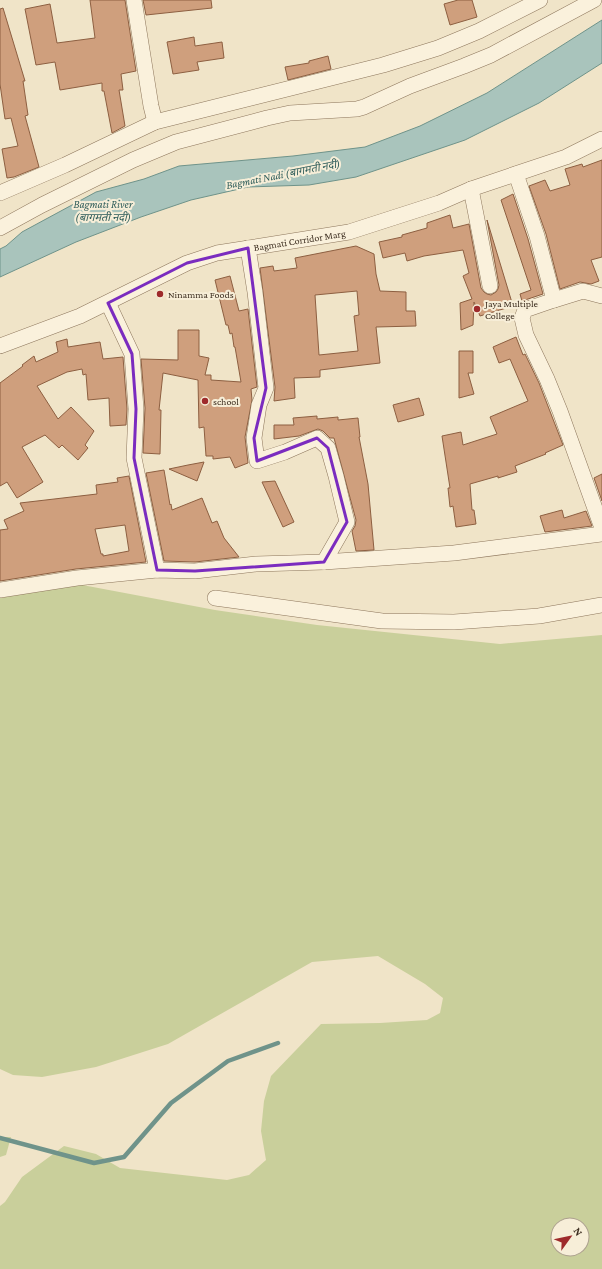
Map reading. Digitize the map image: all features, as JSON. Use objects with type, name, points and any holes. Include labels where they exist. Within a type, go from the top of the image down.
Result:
[{"type":"street","points":[[134,0],[151,106],[156,149]]},
{"type":"street","points":[[0,193],[65,165],[152,124],[376,67],[438,48],[480,31],[540,0]]},
{"type":"street","points":[[0,228],[42,205],[156,149],[176,142],[290,113],[357,109],[364,107],[410,86],[491,55],[594,0]]},
{"type":"street","points":[[526,8],[538,31]]},
{"type":"street","points":[[275,93],[279,116]]},
{"type":"street","name":"Bagmati Corridor Marg","points":[[0,346],[80,316],[187,264],[217,253],[349,232],[439,203],[471,189],[566,157],[602,139]]},
{"type":"street","points":[[516,174],[537,236],[554,300]]},
{"type":"street","points":[[471,189],[490,286]]},
{"type":"street","points":[[248,248],[255,292],[266,388],[259,405],[254,438],[257,462],[317,438],[328,448],[347,522],[324,562]]},
{"type":"street","points":[[0,590],[77,578],[157,570],[195,571],[256,564],[324,562],[454,552],[601,527],[560,411],[547,379],[526,335],[522,318],[525,310],[583,291],[602,296]]},
{"type":"street","points":[[108,303],[132,354],[136,409],[134,458],[157,570]]},
{"type":"street","points":[[215,598],[382,621],[454,622],[539,616],[602,605]]},
{"type":"highlighted area","points":[[248,248],[266,388],[254,438],[257,461],[317,438],[328,448],[347,522],[324,562],[195,571],[157,570],[134,458],[136,409],[132,354],[108,303],[187,263]]},
{"type":"green space","points":[[77,584],[215,610],[317,625],[500,644],[602,635],[602,1269],[0,1269],[0,1206],[5,1202],[22,1177],[64,1146],[96,1154],[120,1168],[227,1180],[249,1175],[266,1160],[261,1131],[264,1101],[271,1076],[321,1024],[380,1023],[427,1020],[440,1013],[443,998],[425,984],[378,956],[312,962],[168,1044],[96,1067],[42,1077],[13,1075],[0,1069],[0,598]]},
{"type":"green space","points":[[0,1137],[11,1137],[6,1155],[0,1157]]},
{"type":"water","name":"Bagmati River (बागमती नदी)","points":[[602,20],[602,63],[539,103],[465,140],[356,177],[309,185],[248,187],[191,200],[76,242],[0,277],[0,249],[6,246],[22,232],[96,192],[144,179],[179,166],[293,156],[365,147],[420,126],[487,93]]},
{"type":"building","points":[[90,0],[125,0],[136,71],[121,74],[123,90],[119,90],[125,126],[112,133],[104,91],[102,91],[102,83],[60,90],[55,62],[36,65],[25,9],[50,4],[57,43],[95,38]]},
{"type":"building","points":[[143,0],[211,0],[212,8],[146,15]]},
{"type":"building","points":[[458,0],[472,0],[477,17],[450,25],[444,4]]},
{"type":"building","points":[[3,8],[25,81],[23,81],[28,115],[25,116],[39,167],[14,177],[7,178],[2,149],[18,146],[11,118],[5,119],[0,84],[0,9]]},
{"type":"building","points":[[194,37],[195,46],[222,42],[224,58],[197,62],[199,70],[173,74],[167,42]]},
{"type":"building","points":[[328,56],[331,69],[288,80],[285,67],[309,63],[309,61]]},
{"type":"building","points":[[602,160],[602,257],[591,260],[599,281],[591,284],[580,282],[560,289],[546,234],[529,186],[545,180],[550,191],[570,185],[565,169],[582,164],[583,167]]},
{"type":"building","points":[[513,194],[528,239],[543,294],[522,301],[520,294],[531,290],[501,200]]},
{"type":"building","points":[[450,215],[453,228],[469,224],[481,288],[484,292],[491,295],[496,292],[499,285],[487,220],[513,306],[480,316],[474,302],[473,325],[461,330],[460,303],[472,299],[463,276],[469,273],[463,250],[424,256],[407,261],[405,253],[383,258],[379,242],[402,237],[402,235],[427,228],[427,223]]},
{"type":"building","points":[[356,246],[374,254],[376,274],[380,291],[406,292],[406,311],[415,311],[416,326],[376,327],[380,363],[320,370],[320,377],[294,378],[295,398],[274,401],[275,387],[260,268],[273,266],[274,271],[297,268],[295,258]],"holes":[[[357,291],[359,315],[354,316],[358,351],[319,355],[315,295]]]},
{"type":"building","points":[[230,276],[239,311],[248,309],[257,387],[251,389],[252,400],[245,437],[248,463],[235,468],[230,457],[213,459],[213,456],[206,456],[204,427],[199,428],[198,380],[163,373],[159,410],[161,410],[160,454],[143,453],[145,408],[141,359],[178,360],[178,330],[199,330],[199,356],[209,358],[205,375],[211,375],[211,380],[241,382],[232,333],[230,334],[228,325],[226,325],[215,280]]},
{"type":"building","points":[[516,337],[523,355],[525,354],[539,383],[563,445],[545,453],[546,454],[515,466],[517,472],[470,484],[472,510],[474,510],[476,524],[456,527],[453,506],[450,507],[448,488],[450,488],[442,436],[461,432],[463,445],[497,434],[490,417],[528,401],[510,359],[499,363],[493,347]]},
{"type":"building","points":[[67,339],[68,347],[100,342],[103,359],[123,357],[127,409],[126,425],[110,426],[109,398],[88,400],[86,374],[83,375],[82,369],[67,372],[37,386],[58,419],[71,407],[94,431],[85,445],[88,448],[78,460],[62,445],[59,448],[45,435],[22,447],[43,482],[17,498],[7,482],[0,486],[0,383],[34,356],[36,362],[58,352],[56,342]]},
{"type":"building","points":[[459,351],[473,351],[473,373],[468,373],[474,394],[459,398]]},
{"type":"building","points":[[419,398],[424,415],[398,422],[393,405]]},
{"type":"building","points":[[317,416],[317,419],[338,417],[338,420],[358,418],[359,437],[368,484],[374,550],[356,551],[352,531],[356,520],[334,438],[330,438],[323,431],[318,429],[299,436],[274,439],[274,425],[294,425],[293,418]]},
{"type":"building","points":[[204,462],[197,481],[169,469],[188,465]]},
{"type":"building","points":[[164,470],[172,510],[202,498],[212,523],[217,521],[224,538],[239,557],[195,562],[164,561],[146,473]]},
{"type":"building","points":[[602,474],[602,501],[594,478]]},
{"type":"building","points":[[129,476],[146,562],[76,569],[0,581],[0,530],[8,529],[4,520],[24,511],[20,503],[97,494],[96,485],[118,482],[117,478]],"holes":[[[125,525],[129,551],[103,556],[103,554],[101,554],[95,529]]]},
{"type":"building","points":[[275,481],[294,522],[283,527],[262,482]]},
{"type":"building","points":[[562,510],[564,518],[586,511],[592,526],[545,532],[540,516]]},
{"type":"waterway","points":[[0,1138],[94,1163],[124,1157],[171,1103],[228,1061],[278,1043]]},
{"type":"place","name":"Ninamma Foods","points":[[160,294]]},
{"type":"place","name":"Jaya Multiple College","points":[[477,309]]},
{"type":"place","name":"school","points":[[205,401]]},
{"type":"water label","name":"Bagmati Nadi (बागमती नदी)","points":[[283,174]]}]
